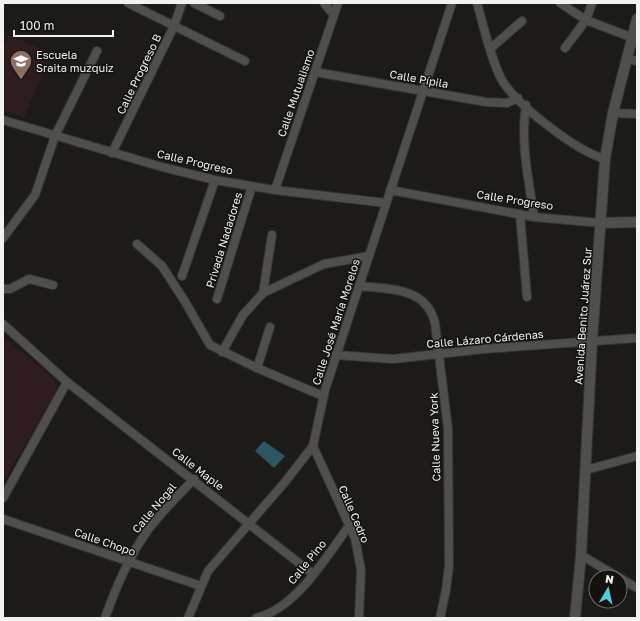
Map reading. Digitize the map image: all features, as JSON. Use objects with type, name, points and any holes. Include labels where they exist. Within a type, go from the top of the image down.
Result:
[{"type":"street","points":[[128,3],[245,61]]},
{"type":"street","name":"Calle Progreso B","points":[[112,152],[174,26],[182,3]]},
{"type":"street","points":[[194,3],[220,16]]},
{"type":"street","points":[[324,3],[334,15]]},
{"type":"street","name":"Calle Mutualismo","points":[[275,190],[338,3]]},
{"type":"street","name":"Calle José María Morelos","points":[[188,618],[201,586],[211,567],[250,523],[313,446],[323,396],[452,3]]},
{"type":"street","points":[[477,3],[501,78],[518,98],[562,136],[583,150],[606,159]]},
{"type":"street","points":[[560,3],[586,20],[633,38]]},
{"type":"street","points":[[565,48],[586,20],[592,3]]},
{"type":"street","name":"Avenida Benito Juárez Sur","points":[[575,618],[581,555],[592,341],[606,159],[614,113],[632,60],[633,38],[637,19]]},
{"type":"street","points":[[491,48],[522,21]]},
{"type":"street","points":[[3,238],[35,195],[55,136],[97,51]]},
{"type":"street","name":"Calle Pípila","points":[[315,72],[498,104],[507,103],[518,98]]},
{"type":"street","points":[[526,105],[524,123],[534,217]]},
{"type":"street","points":[[614,113],[637,114]]},
{"type":"street","name":"Calle Progreso","points":[[3,120],[55,136],[215,180],[275,190],[386,203]]},
{"type":"street","points":[[182,276],[215,180]]},
{"type":"street","name":"Privada Nadadores","points":[[217,300],[252,186]]},
{"type":"street","name":"Calle Progreso","points":[[390,190],[534,217],[601,223],[637,222]]},
{"type":"street","points":[[520,214],[527,297]]},
{"type":"street","points":[[263,293],[272,235]]},
{"type":"street","points":[[137,244],[158,261],[184,300],[206,341],[222,352],[256,368],[323,396]]},
{"type":"street","points":[[222,352],[243,314],[263,293],[324,264],[369,256]]},
{"type":"street","points":[[3,289],[10,289],[29,279],[53,285]]},
{"type":"street","name":"Calle Nueva York","points":[[359,286],[407,293],[426,304],[433,314],[440,354],[448,429],[449,542],[446,590],[440,618]]},
{"type":"street","name":"Calle Maple","points":[[3,324],[67,382],[194,479],[313,574]]},
{"type":"street","points":[[256,368],[270,327]]},
{"type":"street","name":"Calle Lázaro Cárdenas","points":[[336,355],[393,359],[637,338]]},
{"type":"street","points":[[3,498],[67,382]]},
{"type":"street","name":"Calle Cedro","points":[[313,446],[355,538],[361,563],[359,618]]},
{"type":"street","points":[[586,470],[637,456]]},
{"type":"street","name":"Calle Nogal","points":[[107,618],[128,561],[156,520],[194,479]]},
{"type":"street","name":"Calle Chopo","points":[[3,519],[201,586]]},
{"type":"street","name":"Calle Pino","points":[[262,617],[290,599],[302,589],[349,526]]},
{"type":"street","points":[[581,555],[604,569]]},
{"type":"street","points":[[628,583],[637,588]]},
{"type":"shaded area","name":"Escuela Sraita muzquiz","points":[[9,35],[51,53],[24,117],[3,110],[3,48]]},
{"type":"shaded area","points":[[3,337],[53,378],[57,386],[56,393],[3,482]]},
{"type":"water","points":[[264,441],[285,456],[274,468],[255,451]]},
{"type":"place","name":"Escuela Sraita muzquiz","points":[[21,80]]}]
